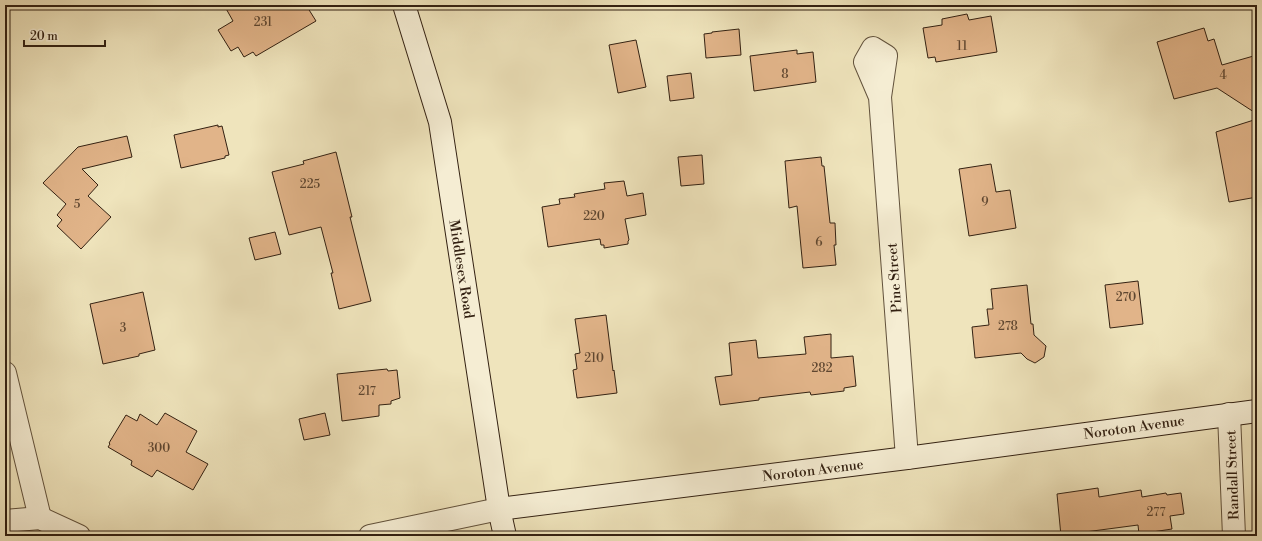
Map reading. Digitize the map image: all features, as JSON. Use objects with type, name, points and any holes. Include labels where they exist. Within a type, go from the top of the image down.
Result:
[{"type":"main road","name":"Middlesex Road","points":[[404,5],[440,122],[499,509],[505,536]]},
{"type":"main road","name":"Pine Street","points":[[880,97],[907,458]]},
{"type":"main road","points":[[5,373],[40,518]]},
{"type":"main road","name":"Noroton Avenue","points":[[370,536],[499,509],[907,458],[1257,411]]},
{"type":"main road","name":"Randall Street","points":[[1229,414],[1234,536]]},
{"type":"main road","points":[[5,521],[40,518],[79,536]]},
{"type":"building","points":[[224,5],[306,5],[316,21],[256,56],[253,52],[244,57],[238,47],[231,51],[218,30],[233,21]]},
{"type":"building","points":[[967,14],[969,20],[991,16],[997,52],[936,62],[935,57],[928,58],[923,28],[942,25],[942,19]]},
{"type":"building","points":[[1204,28],[1208,41],[1214,39],[1222,65],[1257,55],[1257,114],[1217,88],[1174,99],[1157,42]]},
{"type":"building","points":[[739,29],[741,55],[706,58],[704,34]]},
{"type":"building","points":[[636,40],[646,87],[618,93],[609,45]]},
{"type":"building","points":[[797,50],[797,54],[813,52],[816,82],[754,91],[750,56]]},
{"type":"building","points":[[691,73],[694,98],[670,101],[667,76]]},
{"type":"building","points":[[1257,119],[1257,197],[1229,202],[1216,132]]},
{"type":"building","points":[[218,125],[218,127],[222,126],[229,155],[225,156],[225,158],[181,168],[174,135]]},
{"type":"building","points":[[127,136],[132,157],[82,169],[98,185],[88,196],[111,217],[81,249],[57,226],[62,220],[57,215],[66,204],[43,183],[78,147]]},
{"type":"building","points":[[336,152],[352,217],[350,217],[371,301],[339,309],[331,273],[333,273],[321,227],[289,235],[272,172],[304,164],[303,161]]},
{"type":"building","points":[[702,155],[704,184],[681,186],[678,157]]},
{"type":"building","points":[[821,157],[822,166],[824,166],[830,223],[835,223],[836,245],[834,245],[836,265],[803,268],[797,206],[789,208],[785,161]]},
{"type":"building","points":[[991,164],[996,192],[1010,190],[1016,228],[969,236],[959,169]]},
{"type":"building","points":[[624,181],[627,196],[643,193],[646,215],[625,219],[629,240],[628,244],[604,248],[604,245],[601,245],[600,239],[548,247],[542,207],[560,204],[559,199],[575,197],[574,194],[605,189],[604,183]]},
{"type":"building","points":[[275,232],[281,254],[255,260],[249,238]]},
{"type":"building","points":[[1138,281],[1143,324],[1110,328],[1105,285]]},
{"type":"building","points":[[1027,285],[1031,324],[1033,324],[1034,335],[1046,346],[1044,357],[1035,363],[1027,359],[1021,353],[975,358],[972,327],[989,325],[987,309],[993,309],[991,289]]},
{"type":"building","points":[[143,292],[155,350],[139,354],[139,356],[103,364],[90,304]]},
{"type":"building","points":[[606,315],[617,393],[577,398],[573,370],[577,369],[575,354],[580,353],[575,319]]},
{"type":"building","points":[[831,334],[831,358],[853,356],[856,386],[844,388],[844,391],[811,395],[810,392],[759,398],[759,400],[720,405],[715,377],[732,375],[729,343],[756,340],[758,358],[806,354],[804,337]]},
{"type":"building","points":[[387,369],[388,371],[397,370],[400,398],[391,401],[391,404],[379,405],[379,416],[342,421],[337,374]]},
{"type":"building","points":[[165,413],[197,431],[186,452],[208,464],[193,490],[157,470],[152,477],[131,465],[132,461],[108,447],[126,415],[137,421],[140,414],[157,425]]},
{"type":"building","points":[[325,413],[330,435],[304,440],[299,419]]},
{"type":"building","points":[[1098,488],[1099,497],[1141,490],[1142,497],[1166,493],[1167,495],[1181,493],[1184,514],[1170,516],[1172,529],[1139,534],[1138,525],[1085,532],[1086,536],[1061,536],[1057,494]]}]
